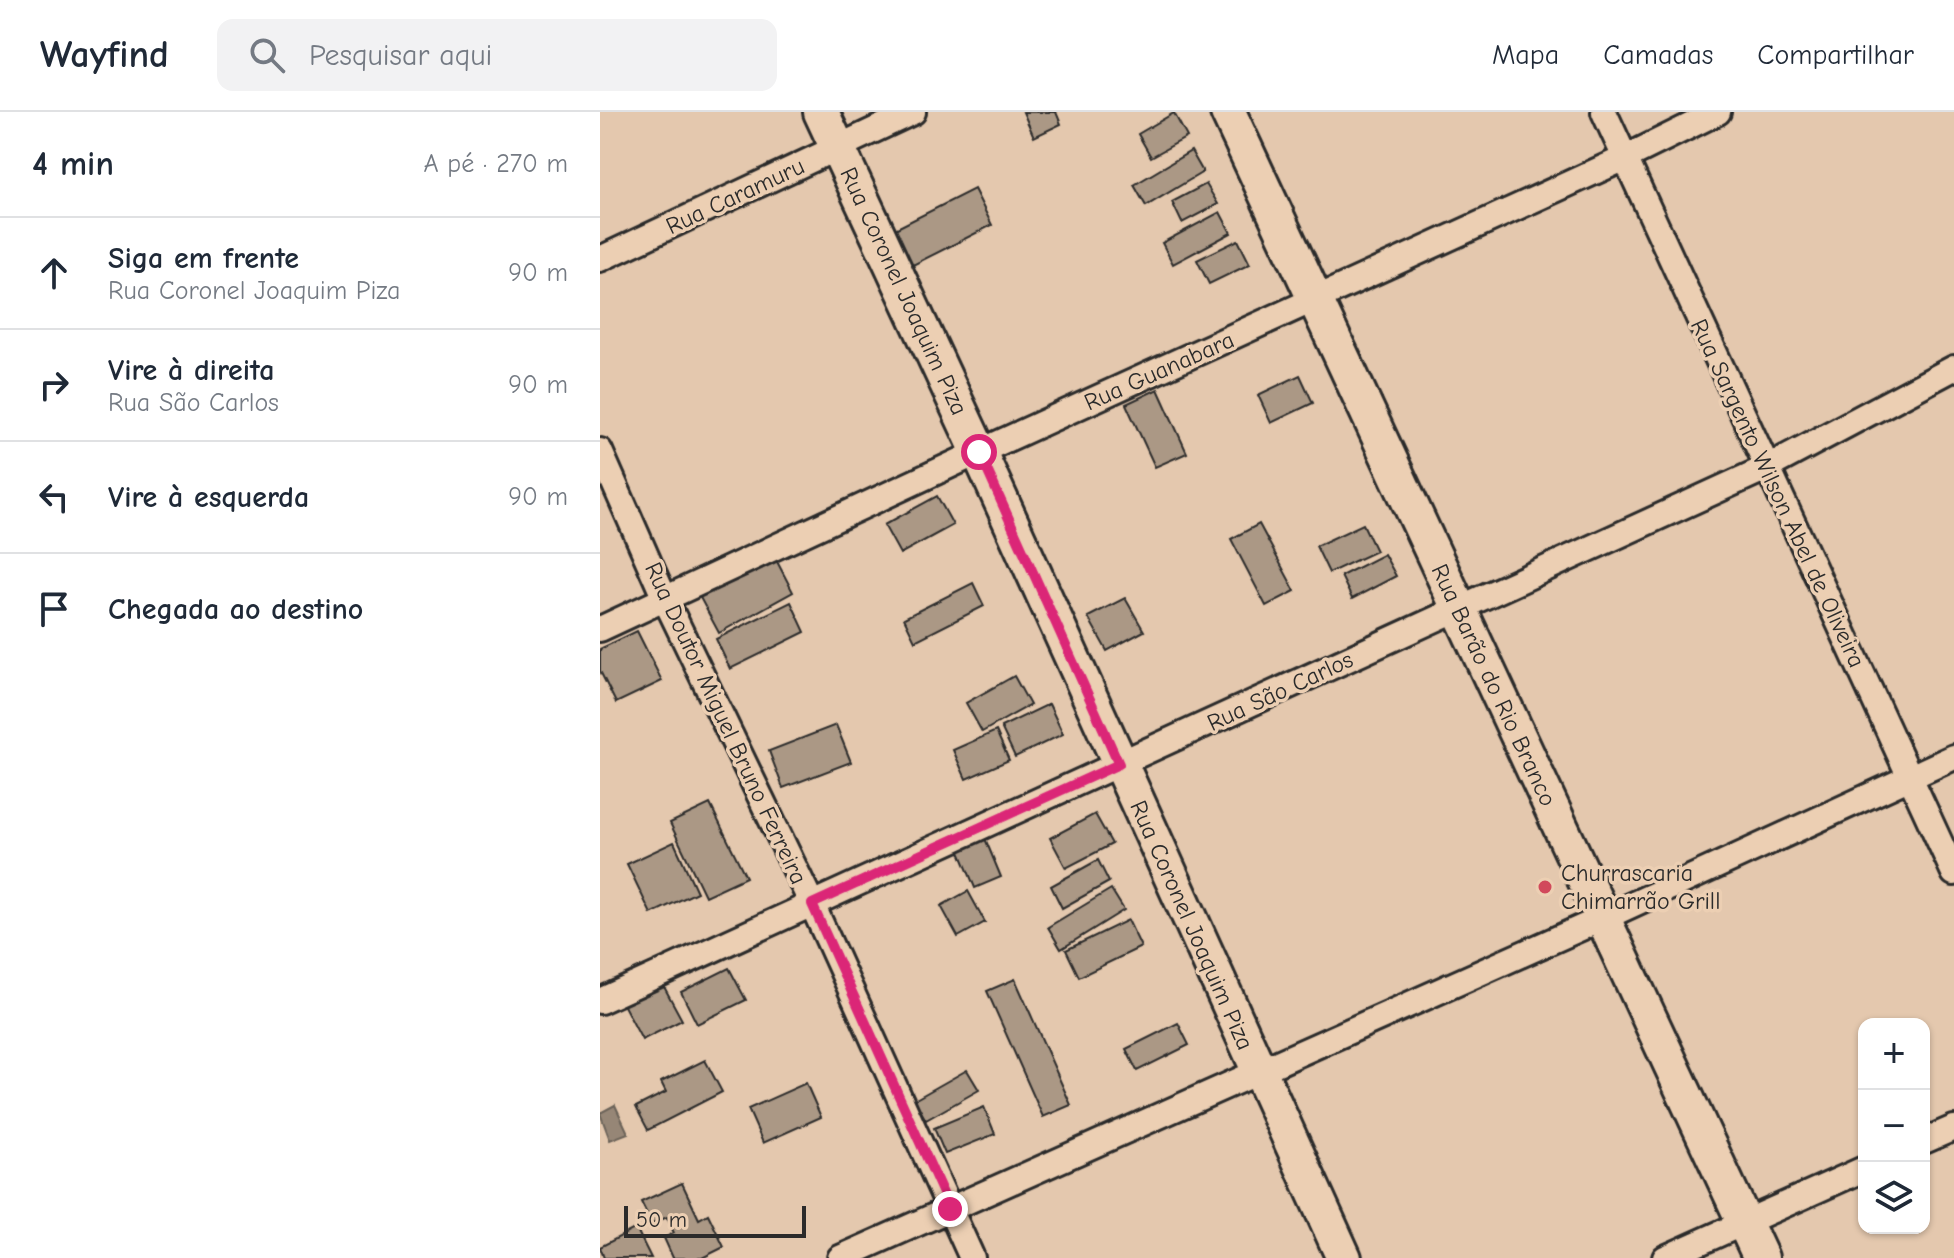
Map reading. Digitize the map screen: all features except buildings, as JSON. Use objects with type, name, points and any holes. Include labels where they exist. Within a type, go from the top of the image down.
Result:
[{"type":"main road","name":"Rua Coronel Joaquim Piza","points":[[821,112],[979,452],[1344,1258]]},
{"type":"main road","name":"Rua Barão do Rio Branco","points":[[1228,112],[1761,1258]]},
{"type":"street","name":"Rua Caramuru","points":[[600,259],[913,112]]},
{"type":"street","name":"Rua Sargento Wilson Abel de Oliveira","points":[[1604,112],[1954,873]]},
{"type":"street","name":"Rua Guanabara","points":[[600,629],[979,452],[1315,302],[1718,112]]},
{"type":"street","name":"Rua São Carlos","points":[[600,1001],[1766,468],[1954,368]]},
{"type":"street","name":"Rua Doutor Miguel Bruno Ferreira","points":[[600,451],[665,599],[812,904],[972,1258]]},
{"type":"street","points":[[840,1258],[1601,919],[1954,757]]},
{"type":"street","points":[[1930,1138],[1954,1128]]},
{"type":"street","points":[[1665,1258],[1858,1172]]},
{"type":"shaded area","points":[[615,1105],[628,1133],[610,1140],[600,1113]]},
{"type":"place","name":"Churrascaria Chimarrão Grill","points":[[1545,887]]},
{"type":"route","points":[[950,1209],[812,904],[1119,764],[979,452]]}]
